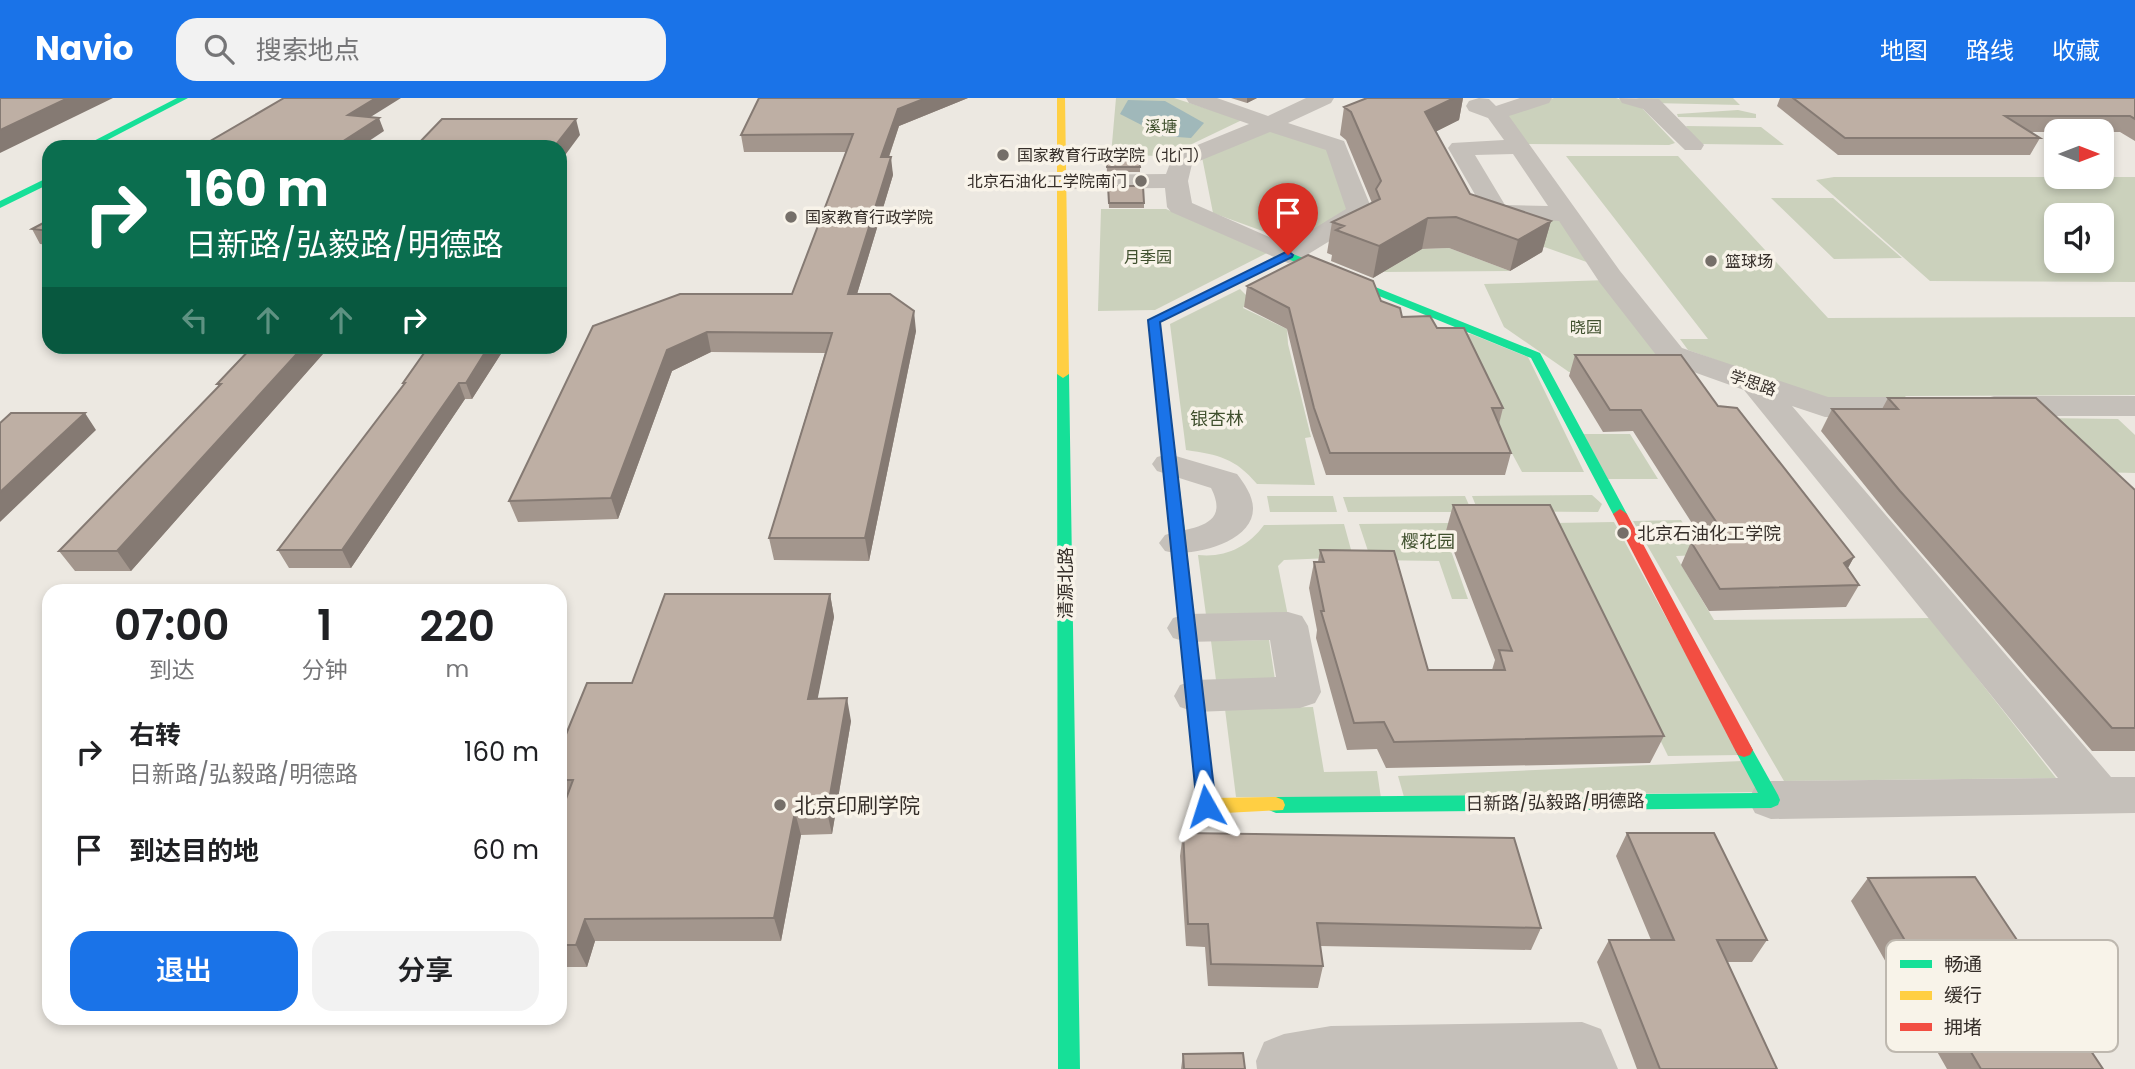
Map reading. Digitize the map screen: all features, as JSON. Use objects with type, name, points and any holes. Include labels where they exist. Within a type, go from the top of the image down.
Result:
[{"type":"street","name":"清源北路","points":[[1061,98],[1069,1069]]},
{"type":"street","points":[[1197,98],[1336,146],[1360,212],[1288,255]]},
{"type":"street","points":[[1322,98],[1269,124],[1181,160],[1176,181],[1180,207],[1288,255],[1536,356],[1771,800],[2117,795]]},
{"type":"street","points":[[1494,105],[1541,98]]},
{"type":"street","points":[[1630,98],[1651,104],[1693,145]]},
{"type":"street","points":[[103,140],[189,101]]},
{"type":"street","points":[[124,140],[189,101]]},
{"type":"street","name":"学思路","points":[[1494,105],[1610,277],[1671,354],[1825,407],[2135,406]]},
{"type":"street","points":[[1520,147],[1460,148],[1497,212],[1566,214]]},
{"type":"street","points":[[0,191],[42,170]]},
{"type":"street","points":[[1061,182],[1176,181]]},
{"type":"street","points":[[0,205],[42,184]]},
{"type":"street","name":"日新路/弘毅路/明德路","points":[[1288,255],[1154,320],[1206,806],[1771,800]]},
{"type":"street","points":[[1756,384],[2117,795]]},
{"type":"street","points":[[1169,464],[1225,481],[1233,493],[1236,507],[1234,519],[1224,531],[1204,539],[1178,543]]},
{"type":"street","points":[[1187,628],[1288,626],[1300,692],[1195,696]]},
{"type":"street","points":[[1316,1063],[1582,1048],[1590,1069]]},
{"type":"green space","name":"溪塘","points":[[1116,98],[1174,98],[1242,120],[1167,156],[1111,155]]},
{"type":"green space","points":[[1554,98],[1616,98],[1641,107],[1675,143],[1525,144],[1506,115]]},
{"type":"green space","points":[[1636,98],[1733,98],[1740,105],[1653,103]]},
{"type":"green space","points":[[1738,110],[1756,114],[1756,118],[1678,117],[1677,114]]},
{"type":"green space","points":[[1686,126],[1761,127],[1784,145],[1700,144],[1695,141]]},
{"type":"green space","points":[[1272,129],[1331,151],[1352,212],[1290,241],[1213,213],[1201,152]]},
{"type":"green space","name":"篮球场","points":[[1566,156],[1678,156],[1828,318],[2135,317],[2135,395],[1905,396],[1910,402],[1833,402],[1688,350],[1680,339],[1708,339]]},
{"type":"green space","points":[[1834,177],[2044,177],[2044,189],[2114,189],[2114,177],[2135,177],[2135,282],[1930,281],[1816,180]]},
{"type":"green space","points":[[1771,198],[1833,198],[1902,258],[1834,259]]},
{"type":"green space","name":"月季园","points":[[1101,209],[1166,209],[1267,253],[1155,310],[1098,311]]},
{"type":"green space","points":[[1502,220],[1561,220],[1595,265],[1511,235]]},
{"type":"green space","points":[[1449,248],[1510,271],[1383,272],[1422,249]]},
{"type":"green space","name":"晓园","points":[[1608,280],[1678,372],[1569,372],[1504,327],[1484,284]]},
{"type":"green space","name":"银杏林","points":[[1240,289],[1249,298],[1243,308],[1287,329],[1288,344],[1311,437],[1305,438],[1315,485],[1257,484],[1241,468],[1226,459],[1186,450],[1170,324]]},
{"type":"green space","points":[[1448,334],[1471,334],[1528,357],[1584,472],[1522,472]]},
{"type":"green space","points":[[2042,418],[2118,419],[2135,435],[2135,473],[2096,472]]},
{"type":"green space","points":[[1583,434],[1630,434],[1658,479],[1608,479]]},
{"type":"green space","points":[[1592,495],[1602,504],[1598,512],[1478,511],[1472,496]]},
{"type":"green space","points":[[1267,496],[1333,496],[1337,512],[1270,512]]},
{"type":"green space","points":[[1465,496],[1472,512],[1348,512],[1343,497]]},
{"type":"green space","points":[[1681,520],[1703,555],[1676,556],[1714,620],[1930,618],[2056,778],[1784,781],[1633,521]]},
{"type":"green space","points":[[1614,522],[1741,755],[1668,756],[1554,523]]},
{"type":"green space","name":"樱花园","points":[[1449,523],[1451,530],[1444,531],[1468,599],[1452,599],[1439,561],[1371,560],[1359,524]]},
{"type":"green space","points":[[1344,524],[1353,557],[1284,560],[1278,566],[1288,616],[1206,615],[1198,555],[1227,553],[1251,539],[1264,525]]},
{"type":"green space","points":[[1269,640],[1275,680],[1216,680],[1211,641]]},
{"type":"green space","points":[[1313,707],[1324,772],[1377,771],[1381,798],[1236,797],[1225,709]]},
{"type":"green space","points":[[1742,761],[1759,792],[1404,797],[1398,776]]},
{"type":"water","points":[[1128,100],[1165,101],[1204,123],[1191,138],[1163,136],[1120,114]]},
{"type":"building","points":[[0,98],[68,98],[0,130]]},
{"type":"building","points":[[284,98],[376,98],[348,115],[379,118],[345,140],[212,140]]},
{"type":"building","points":[[759,98],[926,98],[898,109],[881,157],[891,157],[848,294],[890,294],[914,311],[865,538],[769,538],[832,333],[707,332],[667,350],[611,498],[509,501],[593,326],[680,294],[792,294],[853,134],[741,135]]},
{"type":"building","points":[[1367,98],[1454,98],[1425,112],[1470,194],[1551,221],[1518,240],[1456,217],[1428,218],[1379,246],[1336,230],[1344,226],[1332,222],[1380,199],[1376,189],[1381,181],[1351,112],[1344,107]]},
{"type":"building","points":[[1793,98],[2135,98],[2135,119],[2130,116],[2005,116],[2040,138],[1845,138]]},
{"type":"building","points":[[442,119],[576,119],[560,140],[422,140]]},
{"type":"building","points":[[1106,149],[1138,149],[1140,167],[1107,167]]},
{"type":"building","points":[[1108,186],[1143,186],[1144,203],[1109,203]]},
{"type":"building","points":[[42,224],[42,230],[32,229]]},
{"type":"building","points":[[1308,255],[1373,281],[1381,301],[1400,308],[1402,317],[1430,316],[1437,328],[1464,328],[1503,408],[1492,408],[1511,453],[1330,453],[1314,408],[1289,308],[1247,286]]},
{"type":"building","points":[[245,354],[297,354],[117,551],[59,551],[221,384],[217,384]]},
{"type":"building","points":[[423,354],[484,354],[466,383],[459,383],[342,550],[278,550],[405,383]]},
{"type":"building","points":[[1575,355],[1681,355],[1718,406],[1737,408],[1854,557],[1844,563],[1859,585],[1720,589],[1691,542],[1729,541],[1641,410],[1610,410]]},
{"type":"building","points":[[1888,398],[2036,398],[2135,490],[2135,728],[2112,728],[1900,491],[1832,409],[1898,409]]},
{"type":"building","points":[[11,413],[85,413],[0,492],[0,423]]},
{"type":"building","points":[[1453,505],[1550,505],[1664,736],[1394,742],[1384,722],[1354,723],[1321,611],[1324,611],[1314,562],[1324,562],[1320,550],[1394,551],[1428,670],[1505,670],[1499,650],[1512,651]]},
{"type":"building","points":[[665,594],[830,594],[808,699],[847,698],[827,812],[795,812],[774,918],[585,919],[576,945],[567,945],[567,796],[573,780],[567,780],[567,732],[587,683],[632,683]]},
{"type":"building","points":[[1183,833],[1514,838],[1541,928],[1317,923],[1323,966],[1211,964],[1208,924],[1188,924]]},
{"type":"building","points":[[1627,833],[1714,833],[1767,940],[1717,940],[1777,1069],[1660,1069],[1609,940],[1674,940]]},
{"type":"building","points":[[1975,877],[2017,940],[1905,940],[1868,878]]},
{"type":"building","points":[[1971,1052],[2092,1052],[2103,1069],[1981,1069]]},
{"type":"building","points":[[1243,1053],[1245,1069],[1184,1069],[1183,1054]]},
{"type":"traffic: fast","points":[[101,140],[184,98]]},
{"type":"traffic: fast","points":[[0,205],[42,184]]},
{"type":"traffic: fast","points":[[1288,255],[1536,356],[1620,514]]},
{"type":"traffic: fast","points":[[1178,541],[1154,320],[1288,255]]},
{"type":"traffic: fast","points":[[1063,374],[1069,1069]]},
{"type":"traffic: fast","points":[[1276,805],[1771,800],[1744,750]]},
{"type":"traffic: slow","points":[[1061,98],[1063,374]]},
{"type":"traffic: slow","points":[[1178,541],[1206,806],[1276,805]]},
{"type":"traffic: jam","points":[[1620,514],[1744,750]]},
{"type":"place","name":"国家教育行政学院（北门）","points":[[1003,155]]},
{"type":"place","name":"北京石油化工学院南门","points":[[1141,181]]},
{"type":"place","name":"国家教育行政学院","points":[[791,217]]},
{"type":"place","name":"篮球场","points":[[1711,261]]},
{"type":"place","name":"北京石油化工学院","points":[[1623,533]]},
{"type":"place","name":"北京印刷学院","points":[[780,805]]},
{"type":"route","points":[[1206,806],[1154,320],[1288,255]]}]
